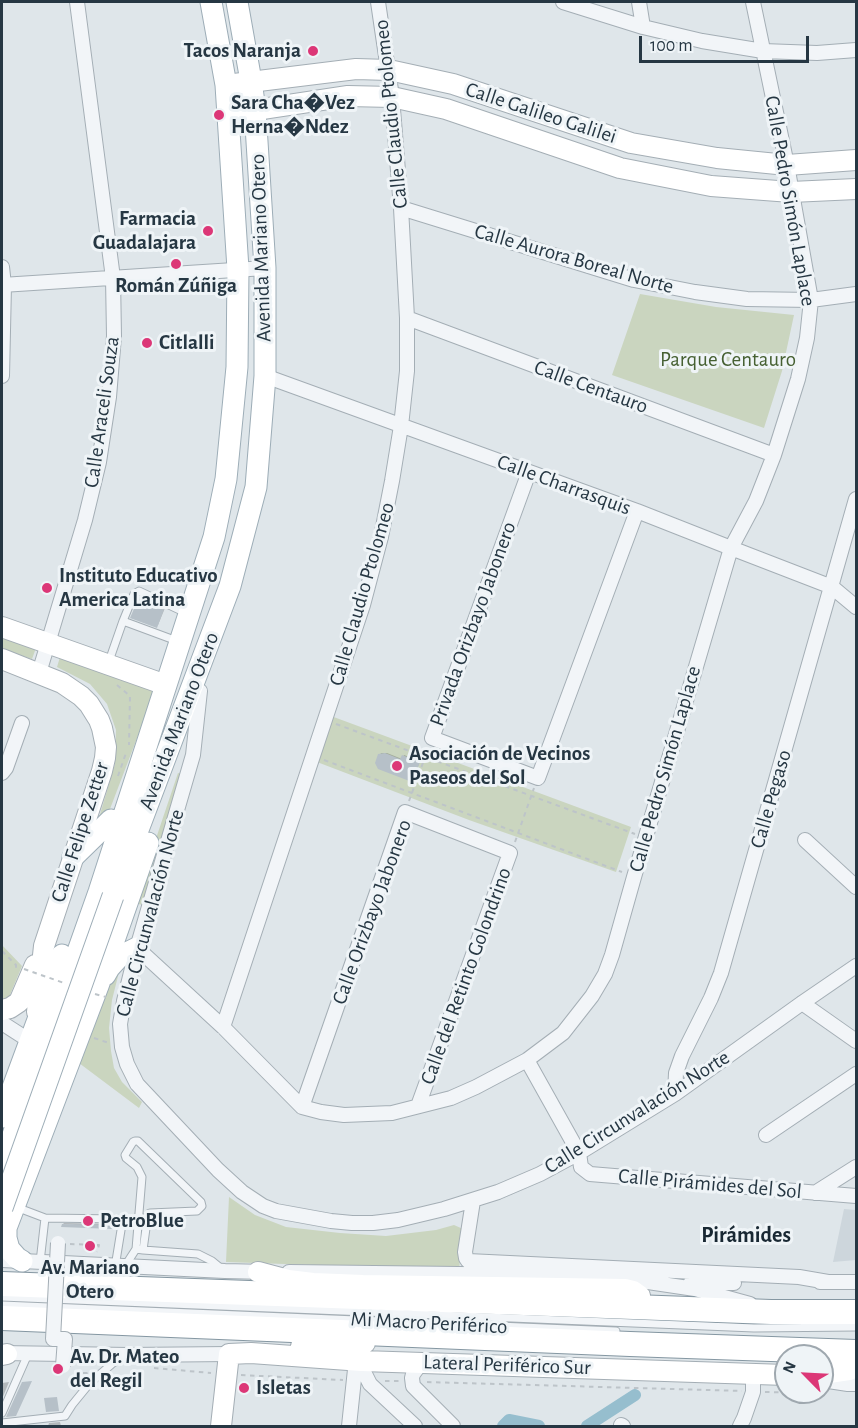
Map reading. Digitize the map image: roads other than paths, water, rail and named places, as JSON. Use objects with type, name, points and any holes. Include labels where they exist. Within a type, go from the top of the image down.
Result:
[{"type":"highway","points":[[2,1284],[856,1316]]},
{"type":"highway","points":[[2,1318],[856,1352]]},
{"type":"main road","name":"Avenida Mariano Otero","points":[[9,1202],[106,894],[152,725],[214,537],[226,479],[237,367],[238,269],[226,85],[212,2]]},
{"type":"main road","name":"Avenida Mariano Otero","points":[[2,1166],[106,894],[205,654],[230,586],[256,487],[265,376],[265,268],[255,110],[237,2]]},
{"type":"main road","name":"Calle Galileo Galilei","points":[[226,85],[357,69],[389,70],[453,84],[631,143],[717,158],[787,165],[856,160]]},
{"type":"main road","name":"Calle Galileo Galilei","points":[[228,114],[348,96],[392,97],[446,109],[620,168],[711,186],[791,192],[856,189]]},
{"type":"main road","points":[[2,627],[166,685]]},
{"type":"main road","points":[[21,1261],[9,1249],[6,1238],[9,1202],[98,986],[200,691],[205,654]]},
{"type":"main road","name":"Calle Felipe Zetter","points":[[2,659],[39,672],[72,689],[89,704],[99,720],[106,742],[105,758],[44,946],[27,1034]]},
{"type":"main road","points":[[2,1117],[27,1034],[111,820],[152,725]]},
{"type":"main road","points":[[73,857],[111,820]]},
{"type":"main road","points":[[2,1013],[19,1002],[44,946]]},
{"type":"main road","points":[[98,986],[119,957],[137,948]]},
{"type":"main road","points":[[258,1272],[288,1281],[363,1286],[625,1289],[633,1292],[644,1289]]},
{"type":"main road","points":[[251,1353],[276,1347],[359,1343],[620,1355],[626,1355],[635,1350]]},
{"type":"main road","name":"Lateral Periférico Sur","points":[[229,1354],[251,1353],[360,1370],[422,1362],[753,1382],[774,1378]]},
{"type":"main road","points":[[221,1426],[229,1354]]},
{"type":"main road","points":[[834,1372],[856,1367]]},
{"type":"street","name":"Calle Araceli Souza","points":[[39,672],[85,520],[99,462],[109,397],[114,336],[113,278],[76,2]]},
{"type":"street","name":"Calle Claudio Ptolomeo","points":[[223,1027],[373,571],[401,426],[407,371],[407,318],[392,97],[378,2]]},
{"type":"street","points":[[562,2],[702,42],[763,51],[817,53],[856,50]]},
{"type":"street","points":[[639,2],[643,27]]},
{"type":"street","name":"Calle Pedro Simón Laplace","points":[[302,1107],[344,1115],[392,1113],[451,1098],[467,1091],[527,1060],[563,1033],[580,1013],[605,974],[730,548],[756,501],[774,455],[798,379],[807,338],[811,300],[787,165],[753,2]]},
{"type":"street","name":"Calle Aurora Boreal Norte","points":[[401,208],[634,280],[695,292],[747,299],[811,300],[856,294]]},
{"type":"street","points":[[2,267],[2,376]]},
{"type":"street","points":[[3,285],[265,268]]},
{"type":"street","name":"Calle Centauro","points":[[407,318],[774,455]]},
{"type":"street","name":"Calle Charrasquis","points":[[265,376],[637,511],[831,587],[856,607]]},
{"type":"street","name":"Privada Orizbayo Jabonero","points":[[529,472],[432,738],[538,778],[637,511]]},
{"type":"street","name":"Calle Pegaso","points":[[675,1094],[676,1073],[682,1056],[711,998],[720,973],[856,499]]},
{"type":"street","name":"Calle Circunvalación Norte","points":[[200,691],[193,755],[137,948],[122,1013],[120,1024],[122,1047],[137,1084],[218,1170],[242,1192],[263,1206],[276,1211],[331,1221],[373,1223],[398,1220],[444,1209],[498,1192],[540,1174],[579,1153],[675,1094],[856,966]]},
{"type":"street","points":[[2,773],[22,723]]},
{"type":"street","name":"Calle Orizbayo Jabonero","points":[[302,1107],[405,812],[507,851]]},
{"type":"street","points":[[805,840],[856,887]]},
{"type":"street","name":"Calle del Retinto Golondrino","points":[[418,1106],[495,898],[507,851]]},
{"type":"street","points":[[137,948],[223,1027],[302,1107]]},
{"type":"street","points":[[802,1003],[856,1041]]},
{"type":"street","points":[[2,1013],[27,1034]]},
{"type":"street","points":[[2,1023],[27,1034]]},
{"type":"street","name":"Calle Pirámides del Sol","points":[[527,1060],[579,1153],[581,1167],[590,1174],[856,1196]]},
{"type":"street","points":[[766,1135],[856,1074]]},
{"type":"street","points":[[815,1193],[856,1167]]},
{"type":"street","points":[[473,1201],[465,1252],[468,1261],[799,1277],[828,1282]]},
{"type":"street","points":[[58,1244],[53,1339],[65,1339],[63,1366]]},
{"type":"street","points":[[21,1261],[258,1272]]},
{"type":"street","points":[[644,1289],[856,1282]]},
{"type":"street","points":[[644,1289],[718,1294],[771,1312]]},
{"type":"street","points":[[3,1354],[229,1354]]},
{"type":"street","points":[[422,1362],[413,1374],[412,1381],[416,1389],[453,1426]]},
{"type":"street","points":[[349,1426],[360,1370]]},
{"type":"street","points":[[360,1370],[374,1390],[415,1426]]},
{"type":"street","points":[[740,1426],[753,1382]]},
{"type":"street","points":[[834,1382],[856,1384]]},
{"type":"lane","points":[[108,665],[134,594],[139,591],[189,614]]},
{"type":"lane","points":[[123,621],[180,642]]},
{"type":"lane","points":[[120,1267],[140,1249],[148,1214],[197,1210],[202,1206],[194,1195],[138,1141],[135,1141],[125,1155],[137,1167],[142,1177],[140,1249]]},
{"type":"lane","points":[[9,1202],[45,1218],[119,1219],[122,1224],[120,1267]]},
{"type":"lane","points":[[21,1261],[45,1218]]},
{"type":"lane","points":[[140,1249],[198,1254],[213,1260],[225,1272]]},
{"type":"lane","name":"Mi Macro Periférico","points":[[2,1297],[754,1328],[856,1316]]},
{"type":"lane","name":"Mi Macro Periférico","points":[[2,1305],[620,1332]]},
{"type":"lane","points":[[2,1413],[28,1354]]},
{"type":"lane","points":[[2,1423],[65,1416],[90,1383],[113,1363],[128,1355]]},
{"type":"waterway","points":[[587,1426],[635,1395]]},
{"type":"waterway","points":[[503,1426],[509,1420],[539,1426]]},
{"type":"place","name":"Tacos Naranja","points":[[313,51]]},
{"type":"place","name":"Sara Cha�Vez Herna�Ndez","points":[[219,115]]},
{"type":"place","name":"Farmacia Guadalajara","points":[[208,231]]},
{"type":"place","name":"Román Zúñiga","points":[[176,264]]},
{"type":"place","name":"Citlalli","points":[[147,343]]},
{"type":"place","name":"Instituto Educativo America Latina","points":[[47,588]]},
{"type":"place","name":"Asociación de Vecinos Paseos del Sol","points":[[397,766]]},
{"type":"place","name":"PetroBlue","points":[[88,1221]]},
{"type":"place","name":"Av. Mariano Otero","points":[[90,1246]]},
{"type":"place","name":"Av. Dr. Mateo del Regil","points":[[58,1369]]},
{"type":"place","name":"Isletas","points":[[244,1388]]},
{"type":"district","name":"Pirámides","points":[[746,1235]]},
{"type":"park label","name":"Parque Centauro","points":[[728,360]]}]
